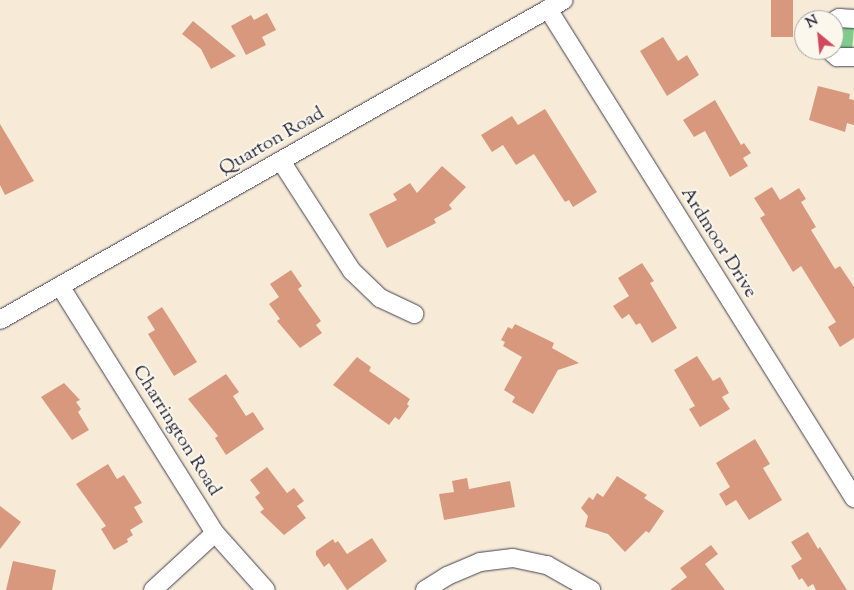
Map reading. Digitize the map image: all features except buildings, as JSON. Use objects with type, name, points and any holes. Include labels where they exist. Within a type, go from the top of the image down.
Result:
[{"type":"street","name":"Quarton Road","points":[[0,320],[564,0]]},
{"type":"street","name":"Ardmoor Drive","points":[[548,9],[854,498]]},
{"type":"street","points":[[281,161],[352,271],[380,298],[415,314]]},
{"type":"street","name":"Charrington Road","points":[[60,286],[215,533],[266,590]]},
{"type":"street","points":[[153,590],[215,533]]},
{"type":"street","points":[[425,590],[473,564],[512,558],[548,565],[591,590]]},
{"type":"green space","points":[[844,25],[854,27],[852,50],[844,51]]}]
